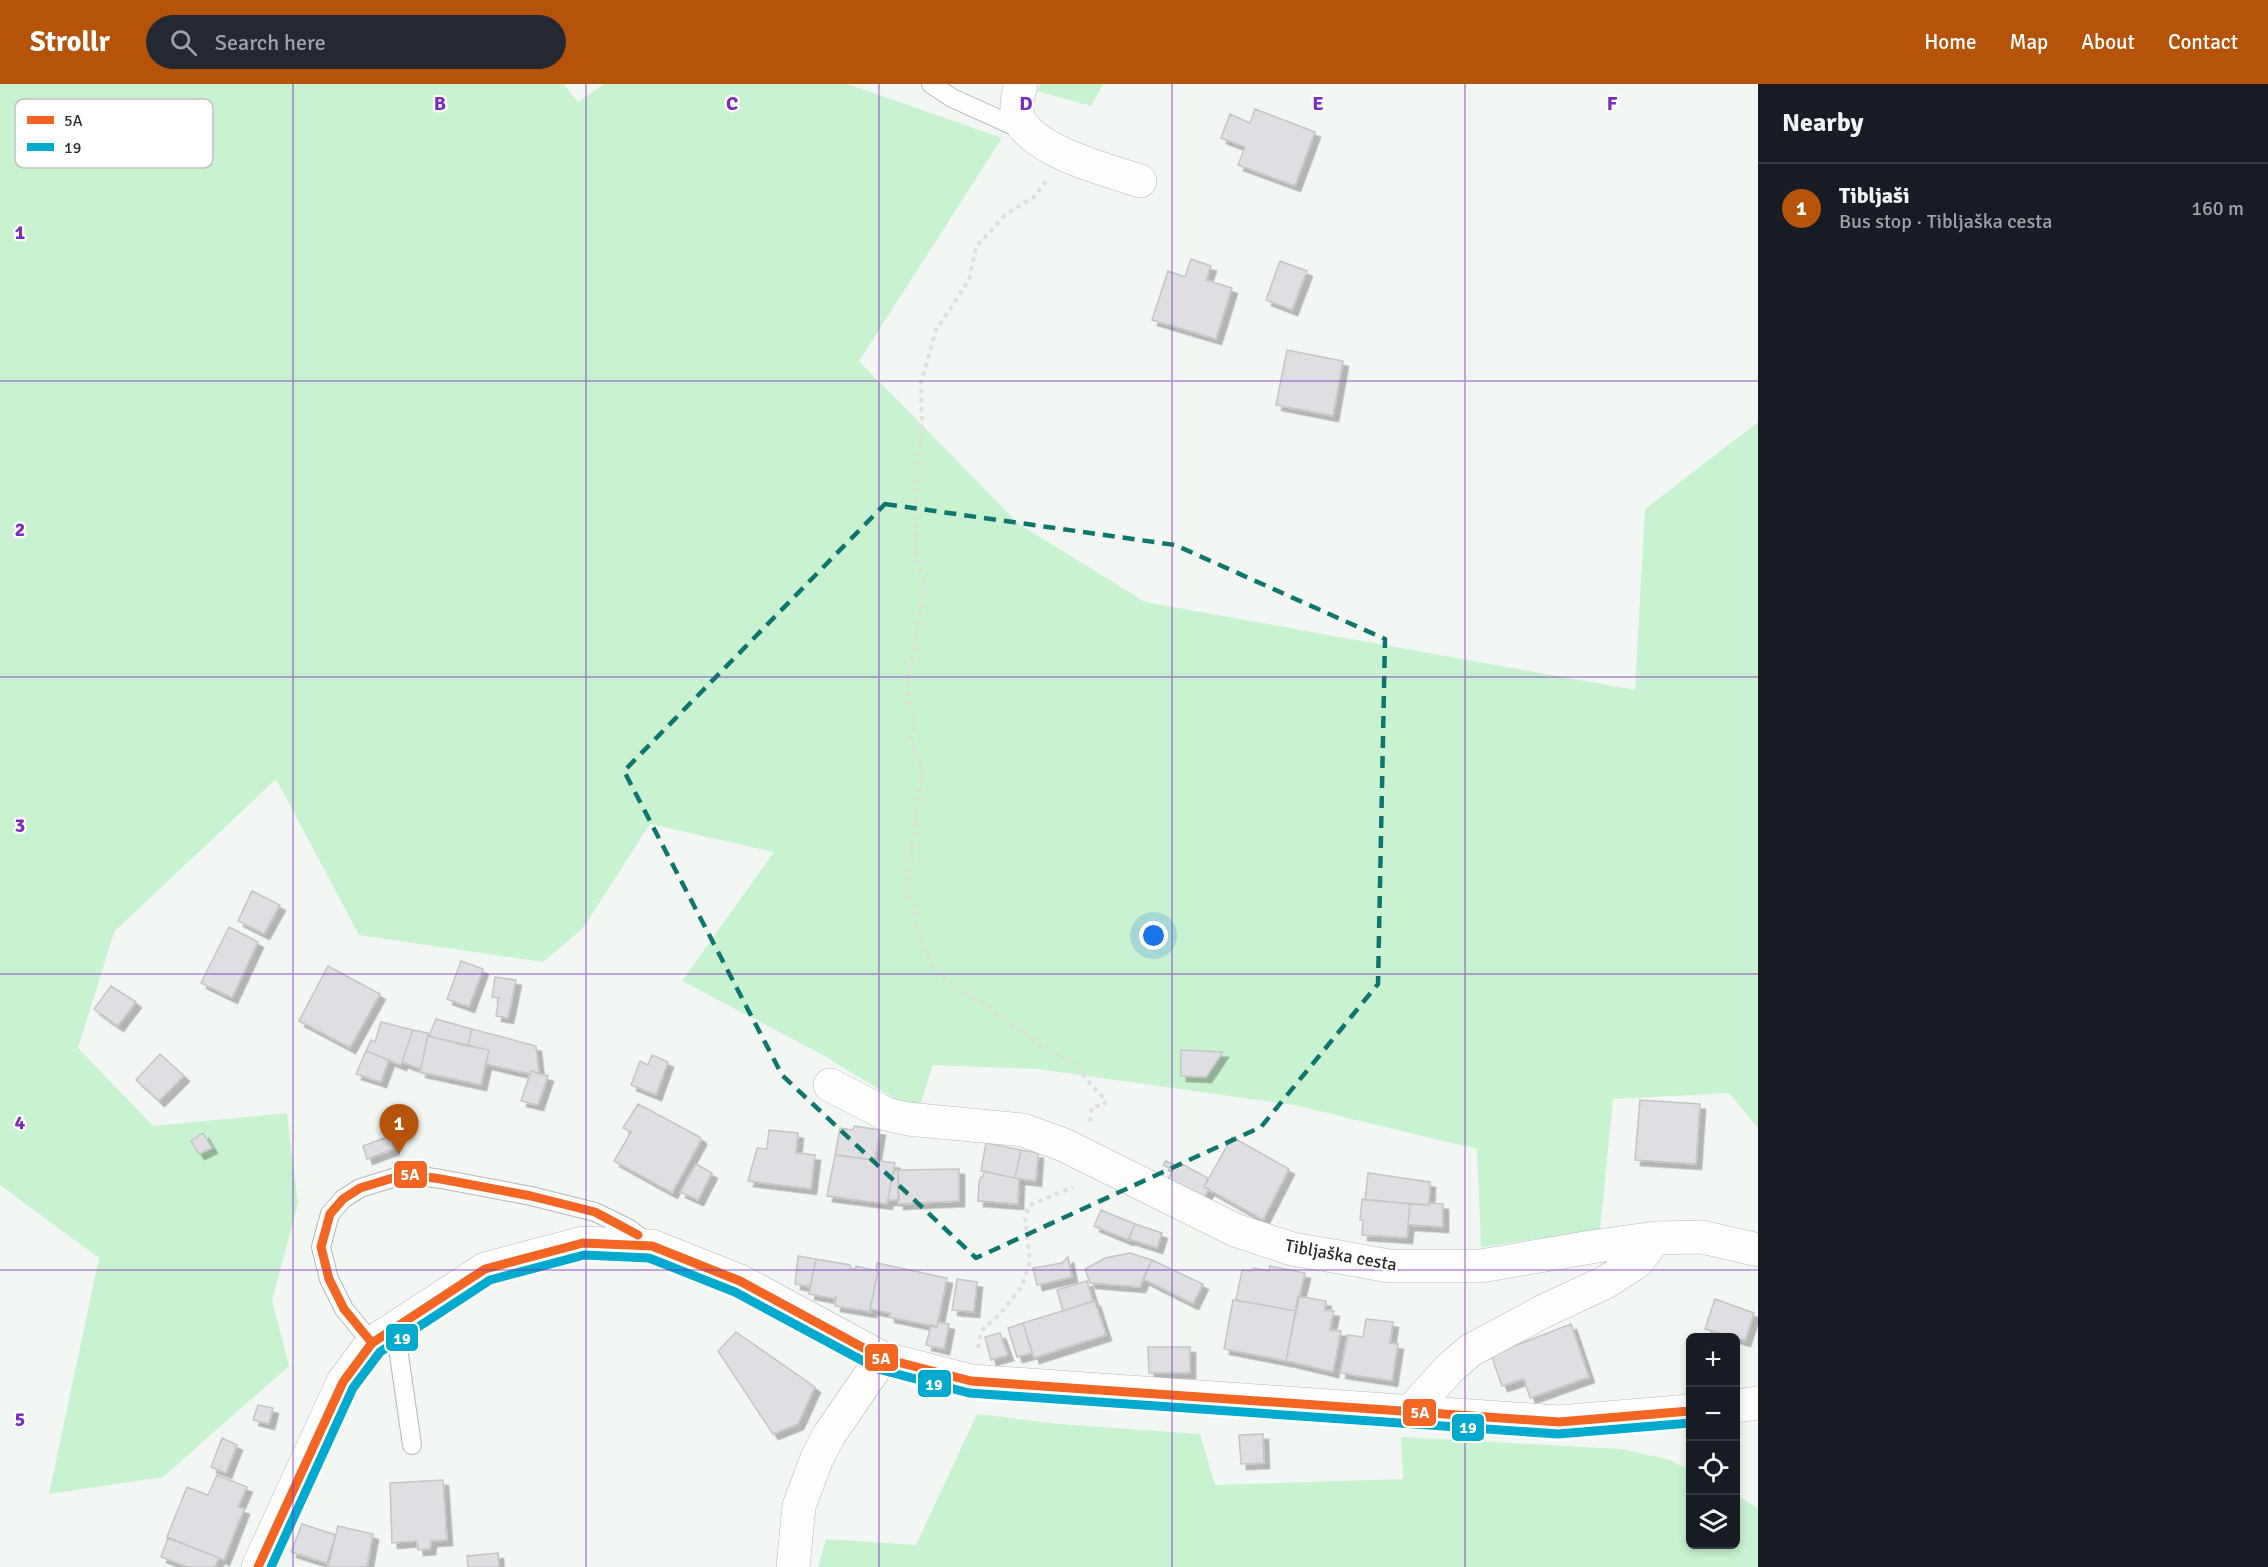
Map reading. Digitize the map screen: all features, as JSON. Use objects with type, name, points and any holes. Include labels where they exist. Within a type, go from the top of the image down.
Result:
[{"type":"street","points":[[1021,84],[1017,99],[1019,120],[1031,134],[1066,156],[1140,181]]},
{"type":"street","name":"Tibljaška cesta","points":[[830,1084],[886,1114],[908,1119],[1023,1130],[1077,1151],[1235,1230],[1292,1249],[1389,1266],[1481,1266],[1655,1238],[1702,1236],[1758,1251]]},
{"type":"street","points":[[1409,1413],[1451,1367],[1471,1350],[1546,1310],[1606,1282],[1637,1262],[1655,1238]]},
{"type":"street","points":[[258,1567],[343,1382],[383,1335],[485,1269],[583,1242],[652,1246],[740,1281],[882,1358],[971,1381],[1559,1422],[1686,1411]]},
{"type":"street","points":[[793,1567],[799,1506],[817,1458],[829,1435],[882,1358]]},
{"type":"lane","points":[[931,84],[952,98],[1031,134]]},
{"type":"lane","points":[[412,1444],[383,1335],[344,1309],[329,1280],[321,1247],[330,1214],[344,1198],[360,1188],[406,1174],[531,1196],[595,1212],[628,1228],[652,1246]]},
{"type":"path","points":[[1046,182],[1034,197],[1005,215],[976,247],[969,280],[936,330],[921,383],[922,426],[916,475],[916,556],[925,586],[907,686],[914,720],[911,742],[923,769],[912,840],[910,895],[925,951],[932,965],[942,977],[1037,1043],[1076,1065],[1106,1100],[1104,1105],[1092,1107],[1089,1123],[1083,1129],[1077,1151]]},
{"type":"path","points":[[971,1381],[981,1331],[1001,1313],[1022,1286],[1029,1261],[1025,1216],[1030,1205],[1113,1170]]},
{"type":"highlighted area","points":[[885,504],[1175,545],[1385,639],[1378,984],[1261,1127],[976,1258],[782,1075],[624,771]]},
{"type":"green space","points":[[0,84],[564,84],[578,102],[604,84],[848,84],[1002,138],[859,361],[1019,524],[1145,602],[1635,690],[1645,509],[1758,422],[1758,1128],[1729,1093],[1613,1099],[1600,1230],[1481,1247],[1477,1149],[1294,1105],[1038,1069],[933,1065],[920,1105],[905,1105],[821,1054],[682,981],[774,852],[650,824],[583,928],[543,962],[359,935],[276,779],[114,932],[78,1048],[153,1126],[287,1113],[298,1204],[272,1300],[289,1366],[163,1477],[49,1494],[99,1258],[0,1185]]},
{"type":"green space","points":[[1040,84],[1103,84],[1091,106],[1037,91]]},
{"type":"green space","points":[[977,1414],[1059,1424],[1200,1434],[1215,1485],[1403,1479],[1401,1437],[1621,1449],[1671,1460],[1686,1469],[1686,1549],[1740,1549],[1740,1497],[1758,1508],[1758,1567],[818,1567],[826,1539],[916,1545]]},
{"type":"building","points":[[1255,109],[1315,132],[1295,186],[1238,165],[1245,147],[1221,138],[1230,114],[1250,123]]},
{"type":"building","points":[[1191,259],[1211,266],[1206,280],[1232,288],[1216,339],[1152,320],[1168,271],[1185,277]]},
{"type":"building","points":[[1280,261],[1307,271],[1292,310],[1266,300]]},
{"type":"building","points":[[1287,350],[1343,361],[1333,416],[1276,405]]},
{"type":"building","points":[[252,891],[280,905],[264,934],[238,921]]},
{"type":"building","points":[[229,927],[258,942],[232,998],[201,983]]},
{"type":"building","points":[[461,961],[483,969],[469,1007],[447,999]]},
{"type":"building","points":[[328,966],[380,994],[350,1048],[299,1021]]},
{"type":"building","points":[[495,977],[516,980],[508,1018],[496,1016],[499,998],[492,997]]},
{"type":"building","points":[[111,986],[136,1002],[118,1026],[94,1009]]},
{"type":"building","points":[[436,1019],[472,1029],[468,1046],[429,1036]]},
{"type":"building","points":[[381,1022],[413,1030],[401,1065],[366,1051],[371,1040],[375,1042]]},
{"type":"building","points":[[472,1029],[536,1046],[539,1073],[531,1071],[530,1074],[486,1064],[489,1050],[468,1046]]},
{"type":"building","points":[[413,1030],[428,1033],[421,1069],[402,1062]]},
{"type":"building","points":[[428,1036],[489,1050],[481,1085],[420,1072]]},
{"type":"building","points":[[1181,1050],[1223,1052],[1206,1077],[1181,1076]]},
{"type":"building","points":[[366,1051],[389,1060],[381,1082],[356,1074]]},
{"type":"building","points":[[160,1054],[184,1076],[159,1101],[136,1080]]},
{"type":"building","points":[[652,1055],[668,1062],[656,1095],[631,1085],[640,1061],[648,1065]]},
{"type":"building","points":[[531,1071],[548,1076],[538,1105],[521,1101]]},
{"type":"building","points":[[1640,1100],[1700,1104],[1696,1164],[1635,1160]]},
{"type":"building","points":[[638,1104],[700,1137],[701,1140],[672,1193],[614,1161],[631,1132],[623,1128]]},
{"type":"building","points":[[854,1126],[880,1130],[875,1160],[835,1155],[840,1128],[853,1130]]},
{"type":"building","points":[[769,1130],[798,1133],[796,1153],[815,1155],[811,1189],[748,1181],[757,1148],[767,1149]]},
{"type":"building","points":[[203,1133],[212,1148],[199,1154],[191,1141]]},
{"type":"building","points":[[390,1136],[394,1149],[367,1159],[363,1146]]},
{"type":"building","points":[[1232,1137],[1289,1169],[1263,1220],[1204,1187]]},
{"type":"building","points":[[986,1143],[1021,1150],[1015,1178],[981,1171]]},
{"type":"building","points":[[1021,1150],[1038,1153],[1036,1181],[1015,1178]]},
{"type":"building","points":[[835,1155],[895,1163],[887,1204],[827,1196]]},
{"type":"building","points":[[1166,1161],[1178,1167],[1180,1163],[1208,1178],[1204,1187],[1209,1189],[1203,1200],[1167,1181],[1173,1170],[1163,1165]]},
{"type":"building","points":[[696,1164],[712,1173],[698,1200],[680,1192]]},
{"type":"building","points":[[959,1169],[959,1201],[898,1204],[898,1170]]},
{"type":"building","points":[[898,1170],[899,1200],[888,1200],[893,1171]]},
{"type":"building","points":[[984,1171],[1019,1179],[1018,1204],[978,1201],[979,1182]]},
{"type":"building","points":[[1368,1173],[1430,1182],[1429,1205],[1365,1200]]},
{"type":"building","points":[[1362,1199],[1410,1204],[1407,1238],[1362,1235],[1363,1220],[1360,1220]]},
{"type":"building","points":[[1429,1203],[1443,1204],[1443,1227],[1408,1225],[1410,1204],[1429,1205]]},
{"type":"building","points":[[1101,1210],[1135,1224],[1128,1240],[1094,1226]]},
{"type":"building","points":[[1135,1224],[1162,1233],[1157,1248],[1129,1239]]},
{"type":"building","points":[[1130,1253],[1152,1260],[1140,1287],[1090,1283],[1085,1269],[1105,1258]]},
{"type":"building","points":[[798,1256],[816,1259],[810,1287],[795,1284]]},
{"type":"building","points":[[1068,1257],[1072,1277],[1037,1285],[1033,1268],[1062,1263]]},
{"type":"building","points":[[816,1259],[850,1265],[850,1268],[856,1269],[856,1266],[878,1271],[871,1312],[835,1306],[836,1296],[835,1299],[809,1294]]},
{"type":"building","points":[[1152,1260],[1203,1284],[1193,1304],[1143,1279]]},
{"type":"building","points":[[877,1263],[947,1278],[937,1327],[889,1317],[890,1313],[870,1309],[878,1271],[876,1270]]},
{"type":"building","points":[[1270,1266],[1305,1273],[1296,1311],[1236,1300],[1242,1270],[1251,1271],[1254,1268],[1269,1271]]},
{"type":"building","points":[[957,1279],[977,1282],[974,1312],[952,1310]]},
{"type":"building","points":[[1087,1281],[1093,1301],[1063,1311],[1057,1290]]},
{"type":"building","points":[[1298,1296],[1326,1301],[1325,1310],[1334,1311],[1330,1330],[1341,1331],[1333,1372],[1286,1361]]},
{"type":"building","points":[[1715,1299],[1754,1313],[1745,1341],[1740,1340],[1740,1333],[1718,1333],[1705,1329]]},
{"type":"building","points":[[1233,1300],[1296,1311],[1286,1361],[1224,1349]]},
{"type":"building","points":[[1095,1301],[1106,1335],[1034,1358],[1023,1323]]},
{"type":"building","points":[[1366,1319],[1393,1322],[1390,1343],[1398,1344],[1392,1381],[1340,1373],[1348,1335],[1363,1337]]},
{"type":"building","points":[[938,1322],[949,1324],[944,1349],[926,1345],[931,1325],[937,1327]]},
{"type":"building","points":[[1023,1323],[1032,1353],[1017,1357],[1008,1328]]},
{"type":"building","points":[[1571,1324],[1589,1377],[1530,1398],[1524,1379],[1502,1386],[1491,1355]]},
{"type":"building","points":[[736,1332],[815,1387],[798,1424],[773,1434],[718,1351]]},
{"type":"building","points":[[1000,1333],[1008,1355],[991,1360],[985,1337]]},
{"type":"building","points":[[1148,1347],[1190,1347],[1190,1373],[1149,1373]]},
{"type":"building","points":[[258,1405],[273,1408],[269,1424],[253,1420]]},
{"type":"building","points":[[1263,1434],[1264,1463],[1241,1464],[1239,1435]]},
{"type":"building","points":[[222,1438],[237,1445],[226,1473],[211,1467]]},
{"type":"building","points":[[217,1475],[247,1487],[238,1507],[244,1509],[224,1560],[167,1537],[187,1487],[208,1495]]},
{"type":"building","points":[[443,1480],[447,1540],[431,1541],[430,1549],[418,1550],[417,1541],[392,1543],[390,1483]]},
{"type":"building","points":[[302,1524],[336,1535],[327,1563],[291,1552]]},
{"type":"building","points":[[338,1526],[373,1534],[367,1567],[328,1567]]},
{"type":"building","points":[[168,1538],[219,1558],[215,1567],[188,1567],[161,1557]]},
{"type":"building","points":[[498,1553],[499,1567],[468,1567],[467,1556]]},
{"type":"transit line","name":"5A","points":[[372,1343],[344,1309],[329,1279],[321,1247],[330,1214],[343,1199],[360,1188],[406,1174],[441,1179],[531,1196],[595,1212],[638,1235]]},
{"type":"transit line","name":"5A","points":[[258,1567],[343,1382],[372,1343],[485,1269],[583,1243],[652,1246],[740,1281],[882,1358],[971,1381],[1559,1422],[1686,1411]]},
{"type":"transit line","name":"19","points":[[271,1567],[353,1388],[380,1352],[490,1280],[584,1255],[649,1258],[735,1292],[878,1369],[969,1393],[1558,1434],[1686,1423]]},
{"type":"place","name":"Tibljaši","points":[[399,1154]]}]
